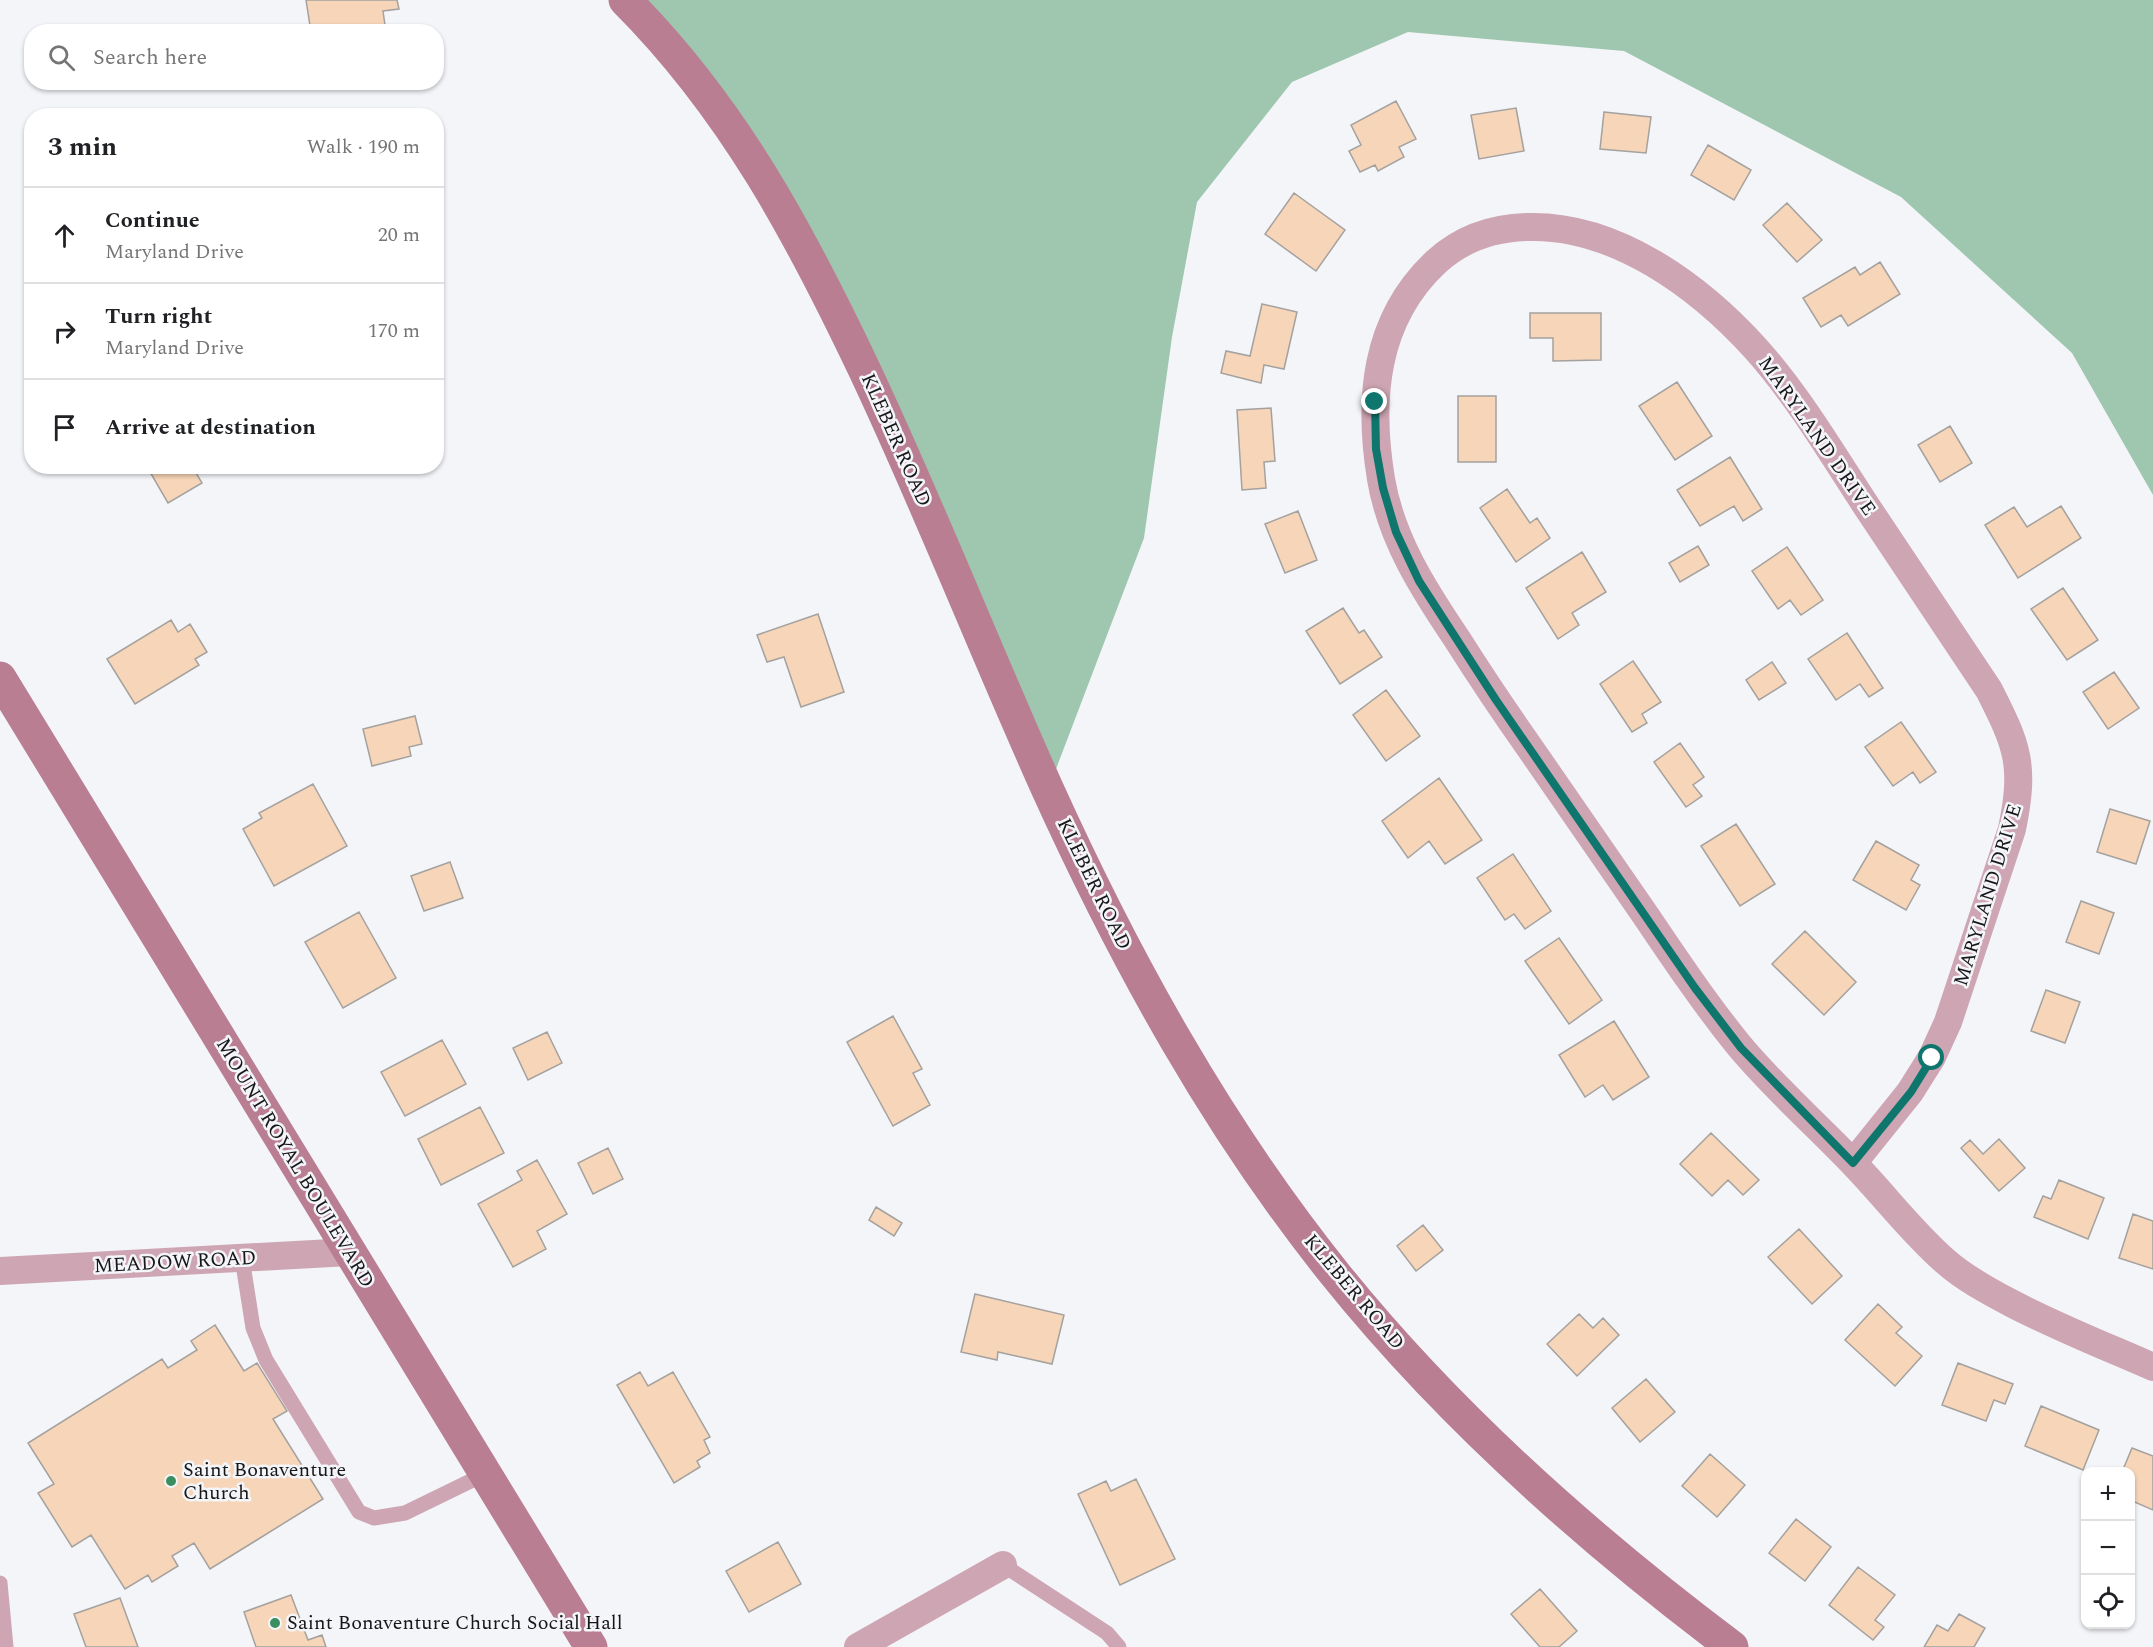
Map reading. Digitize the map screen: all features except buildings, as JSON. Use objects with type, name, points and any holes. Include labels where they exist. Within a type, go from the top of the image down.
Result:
[{"type":"street","name":"KLEBER ROAD","points":[[625,0],[649,24],[735,132],[801,243],[832,302],[894,433],[1048,789],[1087,871],[1162,1019],[1245,1152],[1335,1274],[1450,1402],[1516,1468],[1586,1532],[1658,1592],[1732,1647]]},
{"type":"street","name":"MARYLAND DRIVE","points":[[1853,1163],[1911,1092],[1932,1058],[1948,1022],[2012,830],[2019,770],[2015,747],[2006,723],[1989,690],[1794,396],[1755,348],[1716,310],[1677,279],[1633,250],[1587,233],[1547,227],[1508,228],[1475,236],[1455,246],[1415,284],[1401,305],[1389,332],[1380,365],[1375,402],[1376,449],[1383,488],[1396,532],[1419,581],[1470,660],[1695,988],[1741,1048],[1853,1163],[1915,1232],[1956,1270],[1989,1291],[2046,1321],[2153,1367]]},
{"type":"street","name":"MOUNT ROYAL BOULEVARD","points":[[0,678],[591,1647]]},
{"type":"street","name":"MEADOW ROAD","points":[[0,1271],[350,1252]]},
{"type":"street","points":[[858,1647],[1003,1565]]},
{"type":"lane","points":[[242,1258],[254,1328],[266,1360],[359,1512],[374,1518],[405,1513],[485,1474]]},
{"type":"lane","points":[[1003,1565],[1107,1633],[1119,1647]]},
{"type":"lane","points":[[0,1583],[6,1647]]},
{"type":"green space","points":[[625,0],[2153,0],[2153,495],[2072,353],[1901,197],[1624,51],[1408,32],[1292,82],[1197,202],[1172,337],[1144,538],[1048,790],[832,302]]},
{"type":"place","name":"Saint Bonaventure Church","points":[[171,1481]]},
{"type":"place","name":"Saint Bonaventure Church Social Hall","points":[[275,1623]]},
{"type":"route","points":[[1375,402],[1376,449],[1383,488],[1396,532],[1419,581],[1496,700],[1695,988],[1741,1048],[1853,1163],[1911,1092],[1932,1058]]}]
